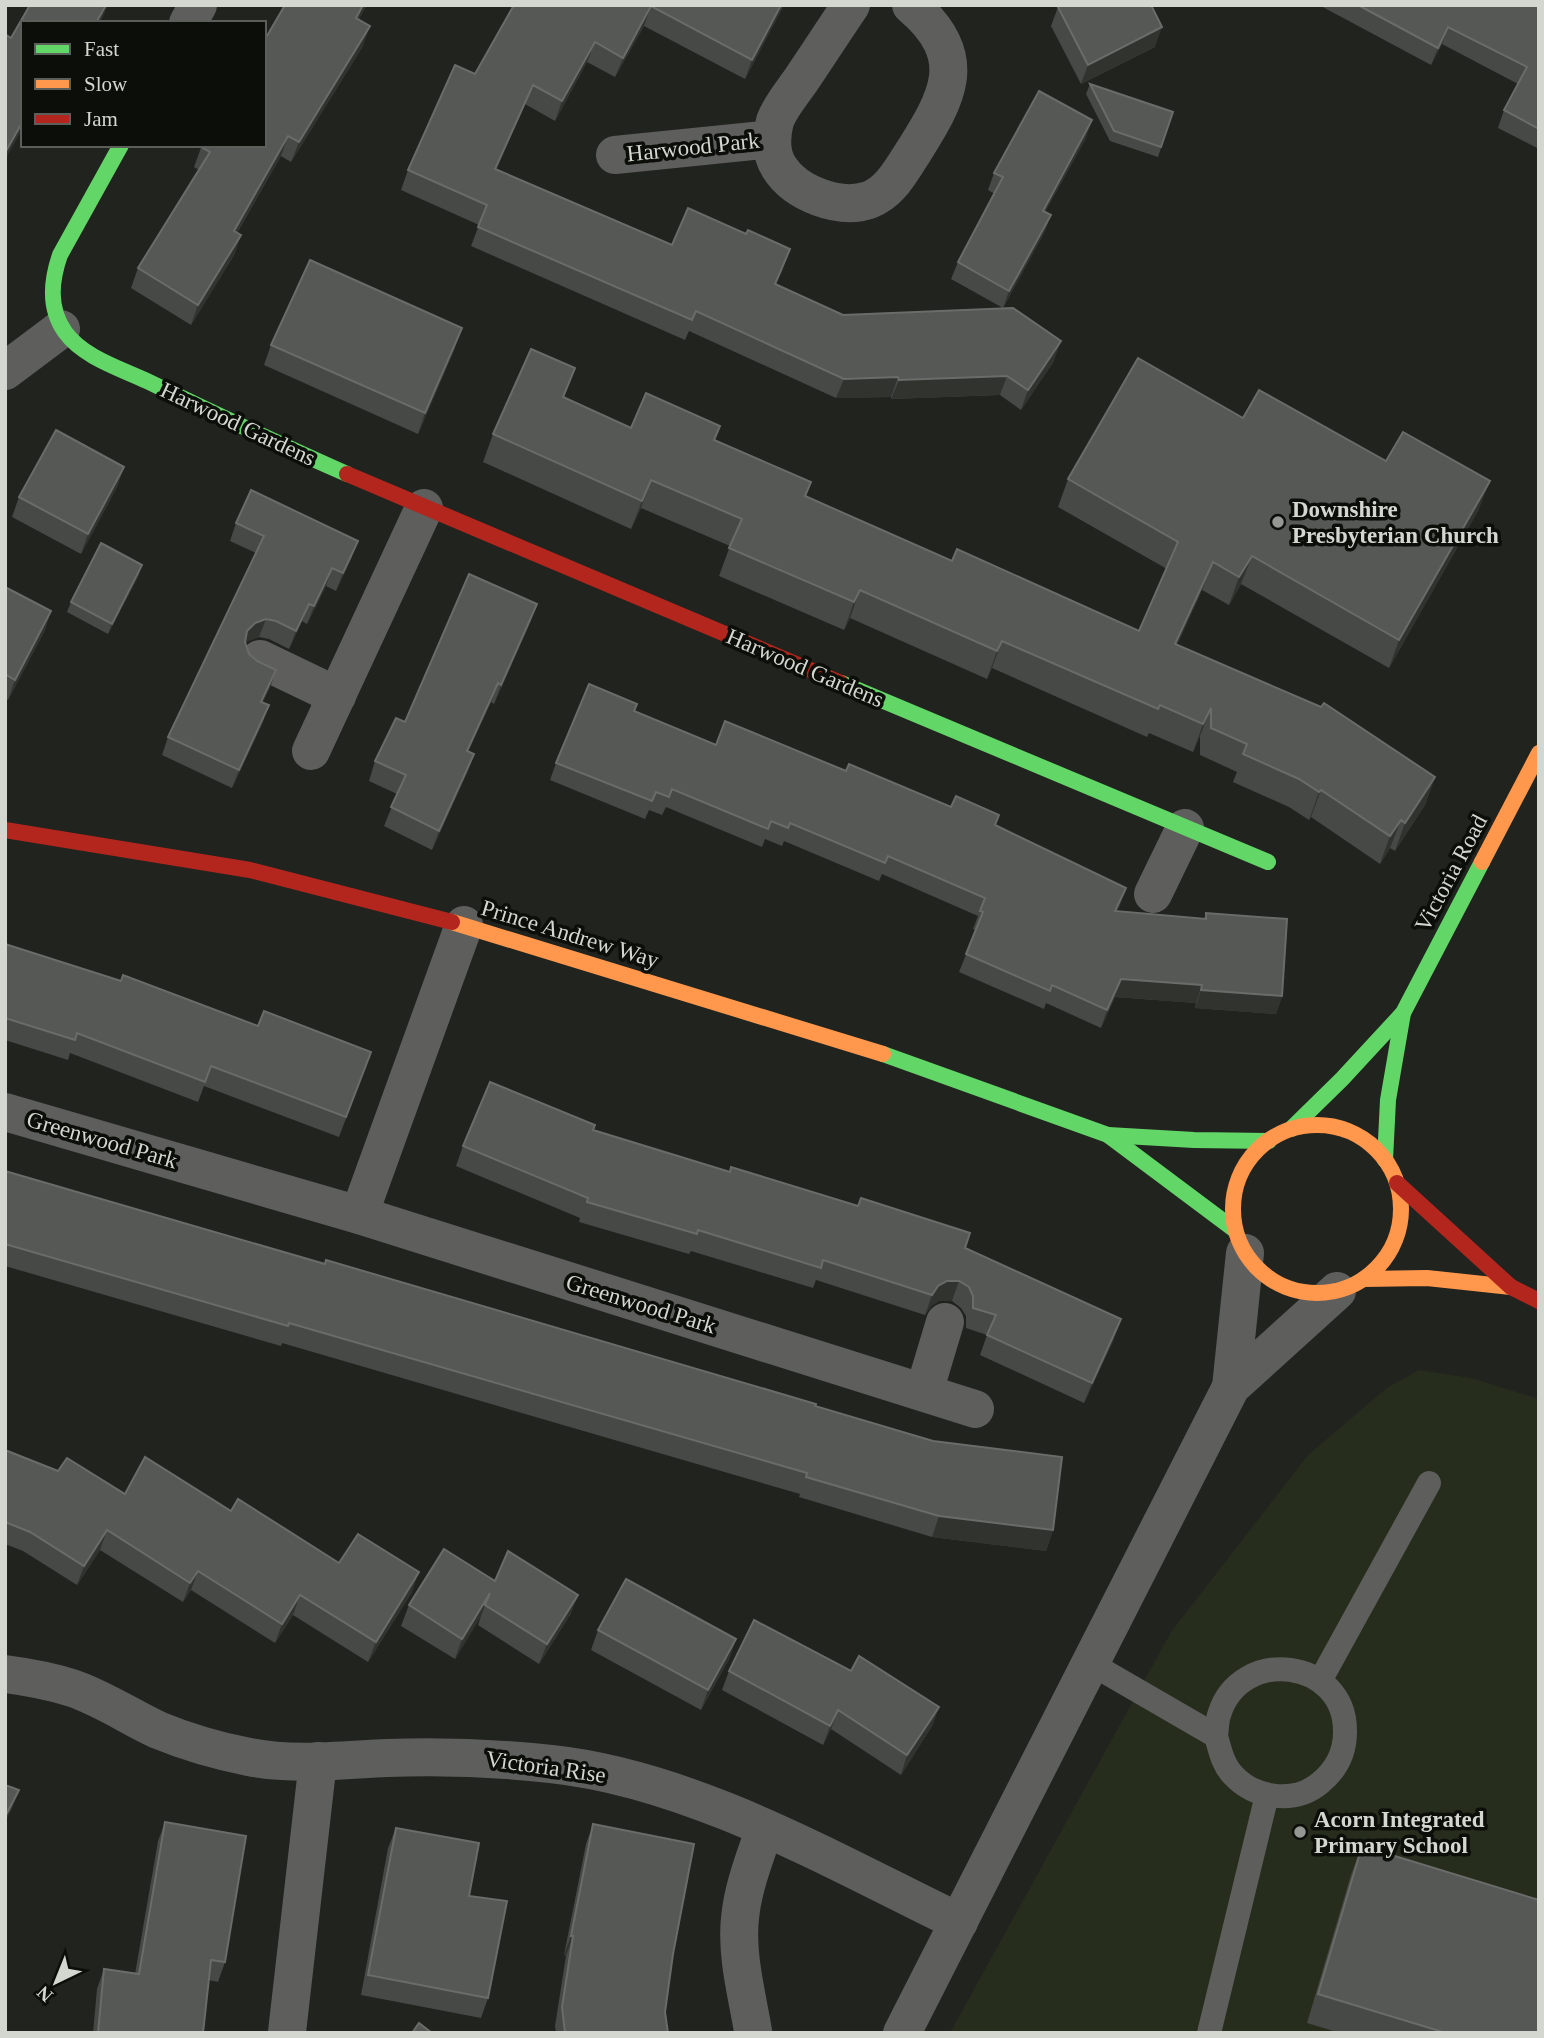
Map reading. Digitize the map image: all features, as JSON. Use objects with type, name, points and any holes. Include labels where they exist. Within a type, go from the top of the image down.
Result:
[{"type":"street","points":[[189,21],[198,5]]},
{"type":"street","name":"Harwood Park","points":[[851,5],[782,108],[772,139],[773,153],[780,170],[799,186],[828,201],[855,203],[869,200],[888,187],[934,119],[945,94],[947,58],[940,37],[911,5]]},
{"type":"street","name":"Harwood Park","points":[[615,155],[772,139]]},
{"type":"street","points":[[5,371],[61,329],[52,300],[56,265],[120,147]]},
{"type":"street","name":"Harwood Gardens","points":[[61,329],[72,343],[90,355],[224,419],[424,508],[1268,862]]},
{"type":"street","points":[[311,751],[424,508]]},
{"type":"street","points":[[260,659],[337,696]]},
{"type":"street","name":"Victoria Road","points":[[1291,1129],[1403,1013],[1539,753]]},
{"type":"street","points":[[1153,894],[1185,828]]},
{"type":"street","name":"Prince Andrew Way","points":[[5,830],[250,870],[464,925],[848,1042],[1108,1135],[1269,1141]]},
{"type":"street","points":[[359,1215],[464,925]]},
{"type":"street","name":"Victoria Road","points":[[1385,1160],[1388,1100],[1403,1013]]},
{"type":"street","name":"Greenwood Park","points":[[5,1112],[359,1215],[975,1409]]},
{"type":"street","points":[[902,2033],[1231,1387],[1351,1285],[1384,1261],[1398,1235],[1401,1209],[1397,1183],[1385,1160],[1366,1141],[1343,1129],[1317,1125],[1291,1129],[1269,1141],[1250,1159],[1237,1181],[1233,1205],[1240,1241],[1231,1387]]},
{"type":"street","name":"Prince Andrew Way","points":[[1108,1135],[1240,1241]]},
{"type":"street","points":[[1397,1183],[1511,1287],[1539,1301]]},
{"type":"street","points":[[1240,1241],[1261,1272],[1281,1286],[1308,1294],[1351,1285],[1427,1278],[1511,1287]]},
{"type":"street","points":[[924,1392],[945,1322]]},
{"type":"street","name":"Victoria Rise","points":[[5,1674],[75,1689],[160,1730],[205,1747],[252,1758],[318,1761],[440,1756],[553,1764],[641,1783],[706,1803],[765,1828],[959,1922]]},
{"type":"street","points":[[287,2032],[318,1761]]},
{"type":"street","points":[[753,2031],[740,1956],[740,1918],[749,1872],[765,1828]]},
{"type":"lane","points":[[1320,1681],[1429,1483]]},
{"type":"lane","points":[[1090,1663],[1216,1736]]},
{"type":"lane","points":[[1281,1668],[1302,1672],[1320,1681],[1341,1709],[1345,1726],[1345,1743],[1330,1774],[1317,1786],[1302,1794],[1284,1797],[1247,1788],[1231,1774],[1221,1756],[1216,1736],[1219,1715],[1227,1696],[1242,1681],[1260,1671],[1281,1668]]},
{"type":"lane","points":[[1209,2033],[1267,1795]]},
{"type":"shaded area","name":"Acorn Integrated Primary School","points":[[1419,1370],[1471,1378],[1539,1399],[1539,2033],[950,2033],[1171,1632],[1308,1455],[1388,1387]]},
{"type":"building","points":[[30,5],[106,5],[97,21],[21,21],[21,125],[5,153],[5,34],[11,38]]},
{"type":"building","points":[[285,5],[363,5],[356,18],[370,26],[299,142],[288,136],[234,231],[241,235],[198,305],[138,268],[210,152],[201,147],[266,147],[266,38]]},
{"type":"building","points":[[514,5],[781,5],[752,60],[651,6],[623,58],[595,42],[562,101],[533,85],[495,169],[672,245],[688,208],[746,234],[748,230],[790,249],[775,284],[843,315],[1013,308],[1061,341],[1028,390],[1007,376],[844,379],[696,311],[692,320],[478,227],[487,205],[408,170],[455,65],[475,74]]},
{"type":"building","points":[[1151,5],[1162,27],[1088,65],[1058,7]]},
{"type":"building","points":[[1358,5],[1539,5],[1539,129],[1504,110],[1527,67],[1448,27],[1438,48]]},
{"type":"building","points":[[1090,84],[1173,112],[1161,147],[1114,131]]},
{"type":"building","points":[[1039,91],[1092,120],[1043,211],[1051,215],[1009,291],[958,262],[1003,177],[994,173]]},
{"type":"building","points":[[310,260],[462,328],[425,413],[271,345]]},
{"type":"building","points":[[531,349],[575,368],[563,397],[631,428],[646,393],[720,426],[714,440],[811,482],[805,496],[952,561],[957,549],[1139,631],[1178,542],[1068,479],[1138,358],[1243,418],[1259,390],[1386,461],[1403,432],[1490,481],[1399,640],[1252,556],[1239,577],[1213,562],[1175,644],[1321,707],[1324,703],[1435,777],[1405,823],[1401,820],[1390,836],[1321,790],[1319,792],[1299,779],[1243,754],[1247,744],[1211,728],[1211,708],[1203,724],[1160,705],[1158,709],[1002,641],[997,651],[860,590],[854,602],[729,548],[742,519],[651,480],[642,501],[493,434]]},
{"type":"building","points":[[56,430],[124,467],[88,534],[19,497]]},
{"type":"building","points":[[251,490],[358,541],[343,573],[332,568],[314,606],[309,604],[296,631],[266,619],[255,623],[247,631],[245,642],[249,654],[276,670],[261,702],[269,705],[239,770],[168,737],[264,536],[236,523]]},
{"type":"building","points":[[101,543],[142,565],[112,624],[71,602]]},
{"type":"building","points":[[469,574],[537,604],[501,685],[498,683],[467,751],[474,754],[439,831],[391,807],[406,775],[375,761],[396,718],[405,722]]},
{"type":"building","points":[[5,587],[51,611],[15,680],[5,674]]},
{"type":"building","points":[[589,684],[637,704],[634,711],[716,745],[725,721],[846,771],[849,764],[951,807],[956,796],[999,815],[995,825],[1126,888],[1115,911],[1206,919],[1206,913],[1287,919],[1282,996],[1201,990],[1202,985],[1121,979],[1107,1010],[1052,985],[1050,991],[966,954],[983,912],[980,911],[985,898],[888,856],[885,863],[790,823],[788,828],[771,821],[768,829],[672,789],[669,797],[656,792],[652,801],[556,763]]},
{"type":"building","points":[[5,944],[121,981],[123,975],[258,1026],[264,1011],[371,1052],[346,1117],[211,1066],[205,1082],[77,1033],[75,1040],[5,1018]]},
{"type":"building","points":[[490,1082],[595,1125],[593,1130],[730,1172],[731,1167],[858,1206],[861,1198],[970,1233],[965,1248],[1121,1319],[1092,1383],[987,1335],[996,1315],[973,1308],[973,1296],[969,1287],[959,1281],[947,1281],[938,1286],[932,1295],[823,1260],[821,1268],[698,1230],[697,1234],[587,1202],[588,1198],[463,1146]]},
{"type":"building","points":[[5,1171],[325,1264],[326,1260],[933,1441],[1062,1457],[1053,1530],[939,1516],[806,1477],[807,1473],[5,1244]]},
{"type":"building","points":[[5,1450],[58,1471],[67,1458],[125,1494],[145,1457],[231,1511],[238,1499],[339,1563],[358,1534],[419,1572],[376,1642],[300,1595],[282,1624],[198,1571],[190,1583],[107,1530],[84,1566],[30,1532],[5,1522]]},
{"type":"building","points":[[444,1549],[495,1581],[508,1551],[578,1595],[547,1644],[485,1605],[490,1593],[462,1639],[409,1605]]},
{"type":"building","points":[[626,1579],[736,1639],[708,1690],[598,1630]]},
{"type":"building","points":[[754,1620],[851,1671],[859,1656],[939,1707],[907,1755],[838,1710],[830,1726],[729,1671]]},
{"type":"building","points":[[5,1785],[19,1790],[5,1817]]},
{"type":"building","points":[[165,1822],[246,1836],[225,1962],[211,1960],[203,2033],[98,2033],[104,1969],[139,1974]]},
{"type":"building","points":[[593,1824],[694,1844],[665,2012],[668,2033],[565,2033],[562,2007],[571,1936]]},
{"type":"building","points":[[396,1828],[479,1843],[469,1896],[507,1901],[488,1998],[368,1975]]},
{"type":"building","points":[[1362,1846],[1539,1900],[1539,2033],[1446,2033],[1318,1994]]},
{"type":"building","points":[[419,2023],[432,2033],[412,2033]]},
{"type":"traffic: fast","points":[[120,147],[57,265],[53,284],[54,304],[65,332],[81,348],[102,361],[347,474]]},
{"type":"traffic: fast","points":[[841,683],[1268,862]]},
{"type":"traffic: fast","points":[[1291,1129],[1403,1013],[1482,862]]},
{"type":"traffic: fast","points":[[1385,1160],[1388,1100],[1403,1013]]},
{"type":"traffic: fast","points":[[883,1054],[1108,1135],[1235,1230]]},
{"type":"traffic: fast","points":[[1108,1135],[1269,1141]]},
{"type":"traffic: slow","points":[[1482,862],[1539,753]]},
{"type":"traffic: slow","points":[[452,922],[883,1054]]},
{"type":"traffic: slow","points":[[1317,1125],[1349,1132],[1376,1150],[1394,1177],[1401,1209],[1394,1241],[1376,1268],[1349,1286],[1317,1293],[1285,1286],[1258,1268],[1240,1241],[1233,1209],[1240,1177],[1258,1150],[1285,1132],[1317,1125]]},
{"type":"traffic: slow","points":[[1364,1279],[1427,1278],[1511,1287]]},
{"type":"traffic: jam","points":[[347,474],[841,683]]},
{"type":"traffic: jam","points":[[5,830],[250,870],[452,922]]},
{"type":"traffic: jam","points":[[1397,1183],[1511,1287],[1539,1301]]},
{"type":"place","name":"Downshire Presbyterian Church","points":[[1278,522]]},
{"type":"place","name":"Acorn Integrated Primary School","points":[[1300,1832]]}]
